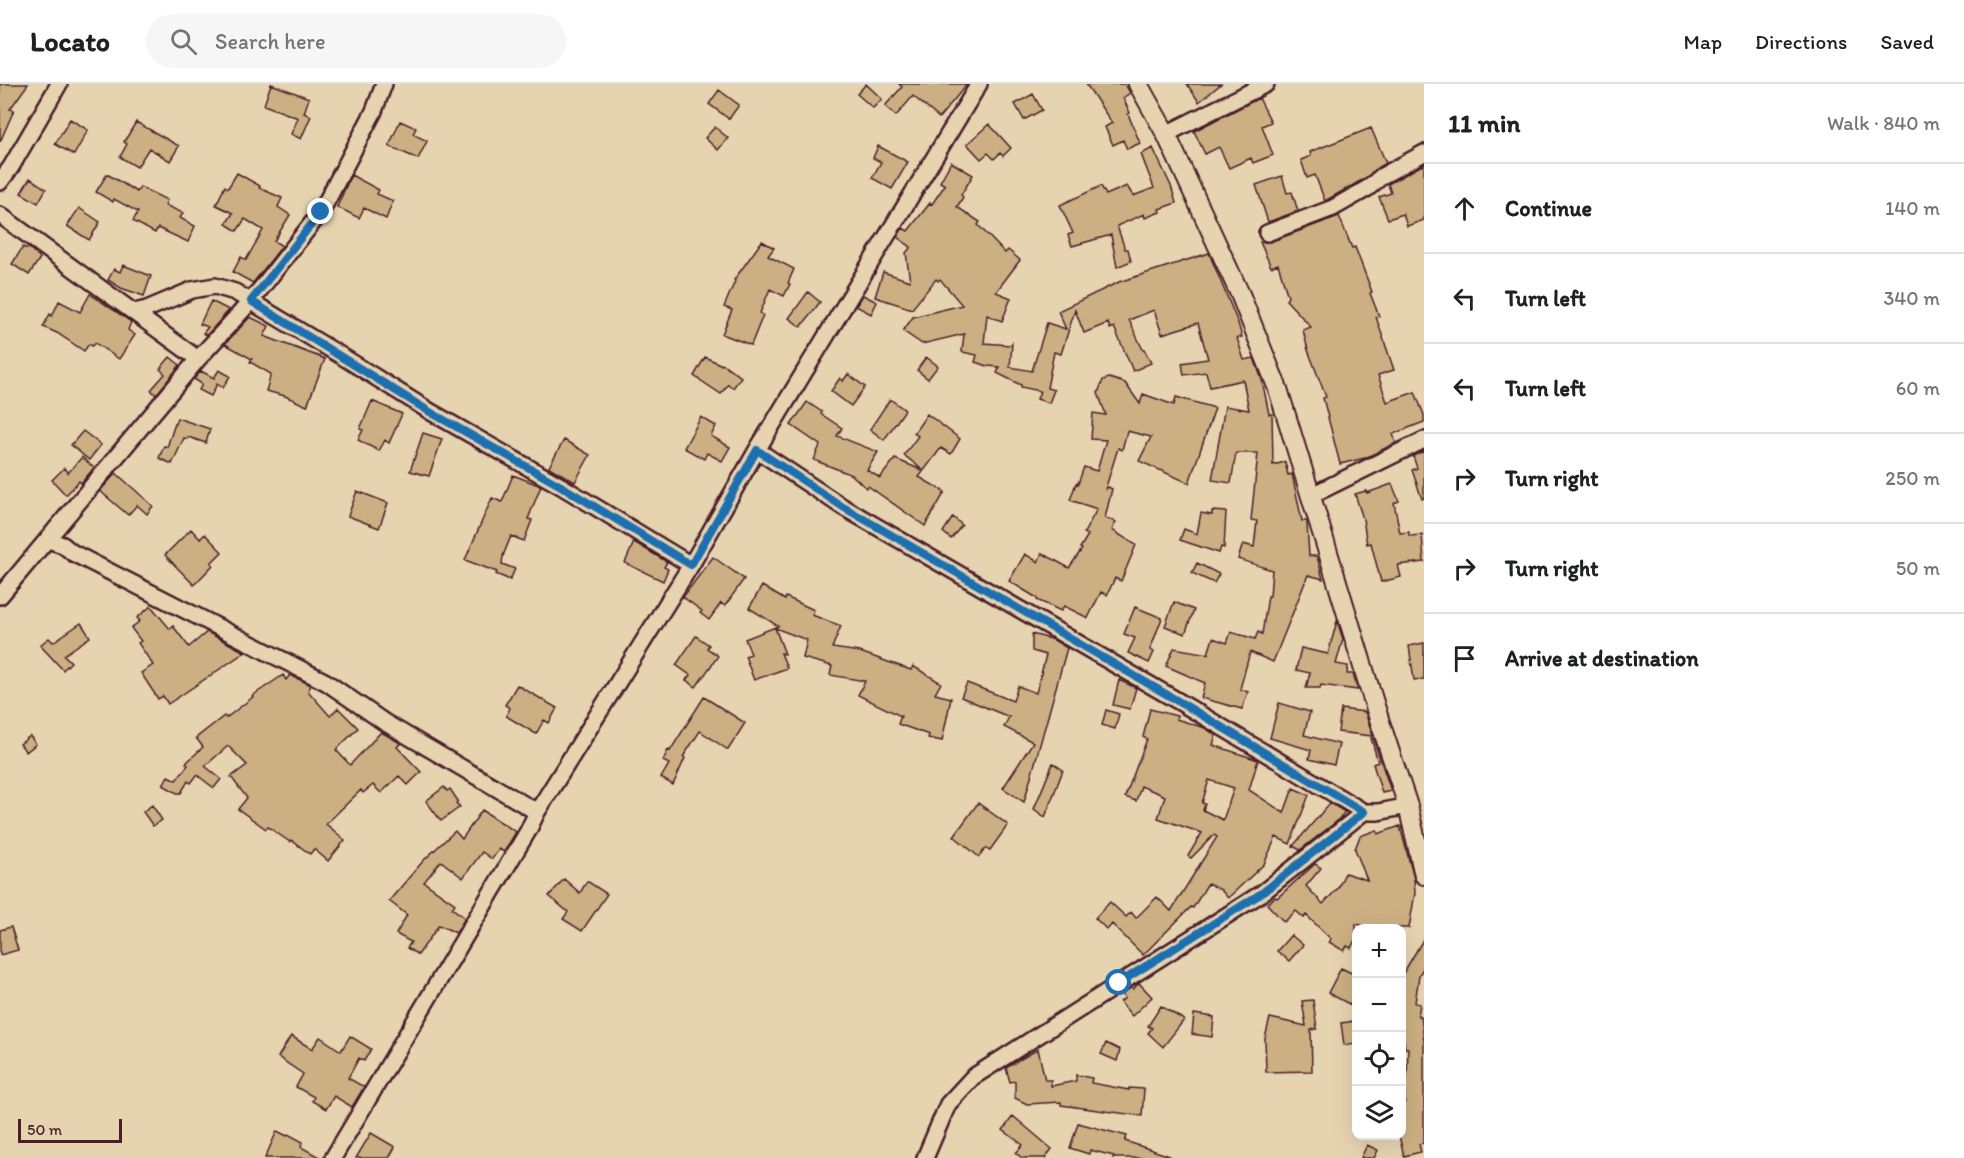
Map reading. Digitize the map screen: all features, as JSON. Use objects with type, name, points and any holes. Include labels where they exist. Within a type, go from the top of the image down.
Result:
[{"type":"main road","points":[[1138,84],[1166,134],[1240,294],[1278,389],[1408,806],[1424,875]]},
{"type":"street","points":[[0,182],[59,84]]},
{"type":"street","points":[[0,596],[198,359],[251,301],[321,212],[374,111],[384,84]]},
{"type":"street","points":[[333,1158],[528,831],[537,812],[691,565],[757,450],[979,84]]},
{"type":"street","points":[[1166,134],[1266,84]]},
{"type":"street","points":[[1267,233],[1333,208],[1368,188],[1382,176],[1424,153]]},
{"type":"street","points":[[0,215],[198,359]]},
{"type":"street","points":[[134,312],[147,309],[192,290],[215,286],[235,292],[430,412],[561,486],[691,565]]},
{"type":"street","points":[[1310,495],[1424,440]]},
{"type":"street","points":[[757,450],[843,507],[1178,701],[1364,812],[1378,812],[1408,806]]},
{"type":"street","points":[[48,540],[63,545],[73,553],[326,682],[384,722],[537,812]]},
{"type":"street","points":[[925,1158],[948,1104],[973,1077],[1262,893],[1364,812]]},
{"type":"building","points":[[0,84],[28,84],[10,109],[14,110],[0,142]]},
{"type":"building","points":[[271,84],[309,98],[304,113],[311,116],[301,139],[291,134],[298,118],[264,105]]},
{"type":"building","points":[[866,84],[882,99],[873,108],[857,94]]},
{"type":"building","points":[[899,84],[967,84],[939,118],[913,96],[896,116],[885,106],[902,87]]},
{"type":"building","points":[[1086,84],[1125,84],[1130,93],[1123,98],[1140,143],[1127,149],[1123,140],[1113,145],[1105,127],[1112,123]]},
{"type":"building","points":[[1187,84],[1221,84],[1199,102]]},
{"type":"building","points":[[719,90],[739,105],[729,119],[709,104]]},
{"type":"building","points":[[1033,94],[1042,110],[1024,120],[1015,104]]},
{"type":"building","points":[[1259,98],[1271,122],[1262,126],[1273,155],[1253,163],[1251,158],[1229,168],[1219,147],[1205,154],[1194,131]]},
{"type":"building","points":[[70,119],[88,130],[74,155],[55,144]]},
{"type":"building","points":[[400,121],[416,128],[413,134],[427,141],[418,159],[389,146]]},
{"type":"building","points":[[136,122],[179,146],[170,161],[149,148],[137,167],[120,157],[127,144],[124,142]]},
{"type":"building","points":[[989,124],[1011,148],[1003,156],[1000,153],[994,159],[988,153],[981,159],[967,144]]},
{"type":"building","points":[[715,127],[728,138],[718,150],[705,138]]},
{"type":"building","points":[[1371,128],[1386,163],[1325,201],[1315,175],[1307,178],[1301,160],[1311,156],[1310,152]]},
{"type":"building","points":[[878,146],[908,162],[892,189],[872,178],[881,162],[873,158]]},
{"type":"building","points":[[1153,148],[1171,186],[1176,203],[1159,209],[1160,212],[1145,218],[1144,214],[1117,226],[1131,261],[1117,267],[1111,235],[1072,246],[1068,235],[1073,233],[1060,205],[1101,186],[1106,195],[1127,186],[1133,196],[1154,188],[1141,154]]},
{"type":"building","points":[[951,162],[973,175],[957,207],[980,222],[978,225],[1005,253],[1008,250],[1020,260],[996,292],[1011,298],[1002,321],[987,315],[984,343],[1010,345],[1012,343],[1010,367],[1032,371],[1047,323],[1066,329],[1058,311],[1119,282],[1209,253],[1238,323],[1242,337],[1237,338],[1244,360],[1254,358],[1262,380],[1269,414],[1272,414],[1273,465],[1285,462],[1288,475],[1292,474],[1302,521],[1307,521],[1309,556],[1317,556],[1323,579],[1308,575],[1273,662],[1250,652],[1240,689],[1248,692],[1242,709],[1201,698],[1205,683],[1166,666],[1174,648],[1208,654],[1213,638],[1227,643],[1231,632],[1255,639],[1258,632],[1262,634],[1268,596],[1270,596],[1272,570],[1238,559],[1243,544],[1254,547],[1257,521],[1251,520],[1258,453],[1236,453],[1231,483],[1212,480],[1225,406],[1249,410],[1243,380],[1210,387],[1206,372],[1184,375],[1182,363],[1208,359],[1198,323],[1162,334],[1154,310],[1129,320],[1151,363],[1133,371],[1114,327],[1110,329],[1108,323],[1084,333],[1075,310],[1061,354],[1054,352],[1047,388],[1054,390],[1049,403],[1037,399],[1040,391],[1021,387],[997,373],[1000,367],[975,362],[977,355],[962,352],[964,334],[922,344],[903,331],[913,317],[962,305],[940,279],[938,281],[936,279],[912,309],[875,297],[883,272],[910,281],[906,253],[911,247],[897,237],[903,228],[908,231],[930,203],[932,204],[945,185],[940,182]]},
{"type":"building","points":[[1424,164],[1424,220],[1407,226],[1403,214],[1388,219],[1379,197],[1391,193],[1388,184]]},
{"type":"building","points":[[237,173],[260,186],[259,188],[282,198],[278,207],[290,215],[274,241],[282,246],[253,283],[233,272],[241,257],[246,260],[263,230],[245,219],[237,231],[226,224],[233,213],[216,205],[225,186],[228,188]]},
{"type":"building","points":[[107,174],[137,192],[140,187],[167,200],[165,205],[183,213],[180,218],[195,226],[188,242],[158,228],[155,233],[133,221],[138,212],[96,192]]},
{"type":"building","points":[[351,175],[379,190],[377,194],[393,201],[386,219],[364,208],[359,218],[337,207]]},
{"type":"building","points":[[1282,176],[1287,193],[1292,192],[1298,211],[1268,222],[1256,185]]},
{"type":"building","points":[[30,178],[46,189],[38,203],[21,193]]},
{"type":"building","points":[[79,208],[100,222],[89,240],[67,226]]},
{"type":"building","points":[[1339,216],[1352,248],[1355,247],[1372,292],[1370,293],[1379,316],[1376,317],[1394,370],[1378,375],[1387,402],[1415,392],[1424,415],[1424,422],[1393,434],[1396,443],[1365,458],[1340,464],[1323,398],[1326,397],[1303,330],[1311,327],[1286,300],[1288,297],[1278,264],[1271,267],[1260,242],[1270,242]]},
{"type":"building","points":[[762,241],[774,248],[768,256],[794,269],[784,296],[770,289],[751,345],[722,334],[732,310],[724,307],[734,280]]},
{"type":"building","points":[[23,247],[27,249],[28,247],[40,258],[29,275],[12,264]]},
{"type":"building","points":[[123,265],[151,276],[144,296],[121,288],[108,280],[114,269],[120,272]]},
{"type":"building","points":[[808,292],[820,302],[801,327],[789,318]]},
{"type":"building","points":[[90,294],[131,322],[128,330],[135,335],[119,359],[95,343],[92,346],[89,344],[84,351],[57,333],[43,327],[50,314],[52,316],[59,301],[80,312]]},
{"type":"building","points":[[863,295],[877,302],[871,314],[856,306]]},
{"type":"building","points":[[211,301],[229,310],[207,335],[203,333],[208,327],[200,324]]},
{"type":"building","points":[[250,317],[269,326],[264,336],[325,359],[307,406],[285,396],[266,391],[271,374],[250,362],[252,359],[225,344]]},
{"type":"building","points":[[170,357],[180,365],[156,395],[151,390],[165,374],[160,369]]},
{"type":"building","points":[[705,357],[723,364],[741,377],[733,388],[728,384],[721,394],[694,376]]},
{"type":"building","points":[[926,357],[938,366],[928,379],[917,370]]},
{"type":"building","points":[[219,370],[230,376],[223,388],[217,384],[211,396],[199,390],[202,384],[194,379],[201,371],[214,378]]},
{"type":"building","points":[[848,374],[865,387],[851,406],[831,391],[840,378],[843,381]]},
{"type":"building","points":[[1109,378],[1125,383],[1140,404],[1143,394],[1174,405],[1176,397],[1215,408],[1189,483],[1139,461],[1151,437],[1127,431],[1122,450],[1118,448],[1105,490],[1108,487],[1112,489],[1105,518],[1116,522],[1112,530],[1136,545],[1121,581],[1115,578],[1107,595],[1101,592],[1088,618],[1064,606],[1061,611],[1037,600],[1009,581],[1025,554],[1038,562],[1042,553],[1069,568],[1082,549],[1080,548],[1088,535],[1084,533],[1097,509],[1070,500],[1084,467],[1097,471],[1106,440],[1091,439],[1093,413],[1106,415],[1098,393],[1103,380]]},
{"type":"building","points":[[890,399],[905,410],[884,440],[870,429]]},
{"type":"building","points":[[372,401],[402,414],[389,443],[385,440],[379,451],[358,440],[363,430],[360,429]]},
{"type":"building","points":[[807,402],[842,428],[837,436],[878,452],[867,470],[880,478],[895,459],[924,471],[919,477],[945,492],[925,526],[868,486],[866,488],[852,475],[814,460],[820,445],[791,425]]},
{"type":"building","points":[[927,414],[960,439],[951,454],[941,448],[924,471],[904,455],[918,436],[914,433]]},
{"type":"building","points":[[701,417],[716,426],[711,436],[730,447],[722,461],[707,453],[704,459],[684,448]]},
{"type":"building","points":[[177,418],[210,429],[206,443],[188,437],[184,438],[172,464],[159,458],[164,446],[167,447]]},
{"type":"building","points":[[83,431],[101,445],[89,460],[71,445]]},
{"type":"building","points":[[423,433],[442,439],[429,476],[410,471]]},
{"type":"building","points":[[564,440],[590,455],[575,482],[549,467]]},
{"type":"building","points":[[1424,451],[1424,498],[1422,499],[1412,470],[1417,468],[1413,456]]},
{"type":"building","points":[[82,457],[94,468],[66,495],[52,480],[64,468],[68,473]]},
{"type":"building","points":[[116,473],[153,506],[147,514],[137,505],[128,515],[100,491]]},
{"type":"building","points":[[513,475],[541,486],[528,519],[532,520],[524,541],[511,536],[503,556],[502,564],[515,569],[510,580],[496,574],[497,572],[465,560],[492,498],[502,502]]},
{"type":"building","points":[[1392,484],[1399,501],[1394,503],[1400,533],[1409,532],[1409,536],[1422,535],[1424,562],[1398,565],[1401,577],[1381,582],[1371,543],[1367,544],[1363,519],[1355,494],[1366,491],[1367,493]]},
{"type":"building","points":[[357,491],[388,503],[379,528],[348,516]]},
{"type":"building","points":[[1212,511],[1226,512],[1224,548],[1221,547],[1219,553],[1180,540],[1184,529],[1197,534],[1201,513],[1212,515]]},
{"type":"building","points":[[953,517],[962,525],[951,539],[943,532]]},
{"type":"building","points":[[191,529],[200,539],[205,534],[222,552],[194,585],[165,555]]},
{"type":"building","points":[[634,542],[667,562],[664,567],[668,569],[663,581],[625,563]]},
{"type":"building","points":[[713,557],[744,579],[725,606],[721,603],[709,620],[700,613],[702,611],[683,597]]},
{"type":"building","points":[[1197,563],[1219,574],[1214,583],[1192,573]]},
{"type":"building","points":[[762,586],[785,600],[786,597],[814,610],[812,615],[841,626],[832,648],[860,652],[911,670],[913,666],[941,683],[935,694],[951,698],[942,741],[928,738],[929,735],[898,724],[901,716],[858,695],[865,681],[830,675],[832,666],[803,658],[807,640],[775,628],[785,654],[781,653],[787,668],[754,680],[745,656],[751,654],[745,639],[778,626],[749,608]]},
{"type":"building","points":[[1174,602],[1194,610],[1185,634],[1165,626]]},
{"type":"building","points":[[151,606],[170,629],[173,626],[189,647],[207,632],[245,652],[168,704],[163,696],[158,699],[141,673],[153,665],[138,643],[141,641],[131,628],[140,621],[137,618]]},
{"type":"building","points":[[1135,607],[1162,618],[1150,650],[1154,652],[1149,663],[1128,653],[1135,638],[1124,634]]},
{"type":"building","points":[[1337,621],[1343,639],[1336,664],[1348,666],[1347,674],[1353,674],[1358,690],[1321,685],[1320,688],[1306,688],[1310,673],[1296,670],[1301,648],[1328,654]]},
{"type":"building","points":[[81,623],[90,637],[64,655],[71,662],[63,670],[40,645],[49,638],[53,642]]},
{"type":"building","points":[[1032,634],[1054,640],[1067,648],[1024,802],[1003,788],[1033,742],[1004,727],[1009,717],[961,697],[967,683],[1013,701],[1018,686],[1036,693],[1046,655],[1032,651]]},
{"type":"building","points":[[696,636],[709,645],[707,648],[718,656],[696,687],[686,680],[690,675],[676,665]]},
{"type":"building","points":[[1424,643],[1424,679],[1414,680],[1409,646]]},
{"type":"building","points":[[283,675],[286,680],[290,675],[311,685],[308,691],[330,716],[338,708],[358,728],[336,750],[350,765],[381,732],[400,744],[397,747],[421,772],[408,785],[399,776],[381,793],[373,785],[363,793],[361,790],[326,824],[345,840],[328,861],[314,849],[310,854],[291,840],[290,842],[268,827],[266,829],[238,809],[247,798],[231,777],[247,765],[228,746],[205,766],[221,779],[214,788],[197,775],[191,783],[188,781],[181,793],[163,785],[168,776],[176,780],[188,765],[186,763],[203,747],[196,738]]},
{"type":"building","points":[[1119,680],[1136,688],[1130,709],[1113,705]]},
{"type":"building","points":[[517,685],[557,708],[549,723],[544,720],[536,734],[506,716],[510,708],[505,705]]},
{"type":"building","points":[[704,697],[745,723],[728,750],[700,731],[683,757],[685,758],[673,785],[661,778],[669,764],[663,761]]},
{"type":"building","points":[[1279,703],[1310,712],[1304,735],[1339,744],[1334,765],[1309,759],[1311,750],[1270,738]]},
{"type":"building","points":[[1150,709],[1177,716],[1176,719],[1205,728],[1216,735],[1213,745],[1258,760],[1249,790],[1284,813],[1293,788],[1309,795],[1290,844],[1276,837],[1264,864],[1228,898],[1221,890],[1208,883],[1193,908],[1191,907],[1143,955],[1112,924],[1107,930],[1095,918],[1110,902],[1126,917],[1131,912],[1136,918],[1157,897],[1171,911],[1217,837],[1214,835],[1191,858],[1188,856],[1202,833],[1158,818],[1165,796],[1141,786],[1136,801],[1125,797],[1147,739],[1143,737]],"holes":[[[1209,780],[1234,788],[1223,820],[1203,810],[1205,804],[1202,803]]]},
{"type":"building","points":[[1341,709],[1365,712],[1373,736],[1338,732]]},
{"type":"building","points":[[1106,710],[1119,714],[1115,729],[1102,725]]},
{"type":"building","points":[[30,736],[36,744],[26,752],[20,744]]},
{"type":"building","points":[[1371,738],[1373,738],[1391,791],[1382,793],[1373,764],[1378,762]]},
{"type":"building","points":[[1053,763],[1063,770],[1045,817],[1034,809]]},
{"type":"building","points":[[444,787],[447,791],[450,789],[460,807],[441,821],[426,801]]},
{"type":"building","points":[[978,803],[1008,825],[990,850],[986,848],[979,857],[954,836]]},
{"type":"building","points":[[1330,803],[1345,812],[1336,822],[1300,850],[1293,846]]},
{"type":"building","points":[[152,805],[162,820],[153,826],[143,812]]},
{"type":"building","points":[[482,810],[516,832],[504,852],[499,849],[492,859],[482,852],[463,878],[441,861],[424,882],[455,904],[452,908],[465,918],[456,933],[439,925],[418,955],[407,948],[411,942],[396,934],[407,915],[389,901],[424,860],[455,831],[462,839]]},
{"type":"building","points":[[1400,826],[1414,879],[1415,893],[1409,928],[1406,928],[1406,924],[1352,924],[1352,946],[1351,948],[1347,946],[1344,951],[1329,942],[1331,939],[1306,915],[1304,918],[1296,911],[1284,922],[1267,904],[1315,864],[1321,868],[1306,886],[1323,904],[1338,888],[1345,873],[1367,880],[1355,849],[1360,836],[1377,830],[1378,834]]},
{"type":"building","points":[[564,879],[580,893],[587,881],[607,894],[582,931],[563,919],[568,912],[549,896]]},
{"type":"building","points":[[11,927],[18,950],[0,955],[0,930]]},
{"type":"building","points":[[1291,935],[1303,945],[1289,961],[1277,951]]},
{"type":"building","points":[[1424,938],[1424,967],[1419,975],[1415,1003],[1420,1004],[1418,1016],[1421,1016],[1424,1041],[1424,1143],[1419,1144],[1421,1152],[1404,1156],[1400,1140],[1406,1140],[1408,1048],[1406,1048],[1406,969]]},
{"type":"building","points":[[1341,968],[1352,973],[1351,1005],[1328,993]]},
{"type":"building","points":[[1139,983],[1152,997],[1132,1016],[1120,1002],[1125,998],[1122,994]]},
{"type":"building","points":[[1313,1000],[1317,1029],[1311,1030],[1312,1071],[1266,1072],[1265,1038],[1270,1018],[1306,1026],[1302,1001]]},
{"type":"building","points":[[1161,1006],[1184,1020],[1163,1047],[1148,1033],[1152,1028],[1148,1026]]},
{"type":"building","points":[[1194,1014],[1214,1017],[1212,1037],[1192,1034]]},
{"type":"building","points":[[1352,1022],[1352,1044],[1344,1045],[1341,1023]]},
{"type":"building","points":[[291,1036],[312,1049],[320,1037],[341,1051],[350,1036],[371,1049],[364,1061],[359,1058],[348,1078],[364,1087],[352,1107],[334,1096],[326,1109],[312,1101],[314,1097],[296,1087],[303,1074],[278,1057]]},
{"type":"building","points":[[1106,1043],[1120,1050],[1117,1061],[1101,1054]]},
{"type":"building","points":[[1038,1049],[1045,1080],[1051,1080],[1051,1086],[1076,1081],[1076,1075],[1092,1078],[1091,1083],[1129,1090],[1129,1088],[1144,1089],[1142,1116],[1061,1105],[1061,1102],[1027,1104],[1015,1098],[1015,1081],[1010,1082],[1006,1068]]},
{"type":"building","points":[[1013,1116],[1052,1149],[1045,1158],[1022,1158],[1016,1153],[1023,1145],[1003,1130]]},
{"type":"building","points":[[1078,1123],[1127,1136],[1125,1141],[1170,1156],[1170,1158],[1113,1158],[1114,1156],[1090,1150],[1089,1154],[1070,1148]]},
{"type":"building","points":[[277,1131],[303,1142],[301,1147],[321,1158],[265,1158]]},
{"type":"building","points":[[371,1133],[395,1147],[389,1158],[356,1158]]},
{"type":"building","points":[[1367,1145],[1378,1150],[1374,1158],[1361,1158]]},
{"type":"route","points":[[321,212],[251,301],[430,412],[561,486],[691,565],[757,450],[843,507],[1178,701],[1364,812],[1262,893],[1119,983]]}]
